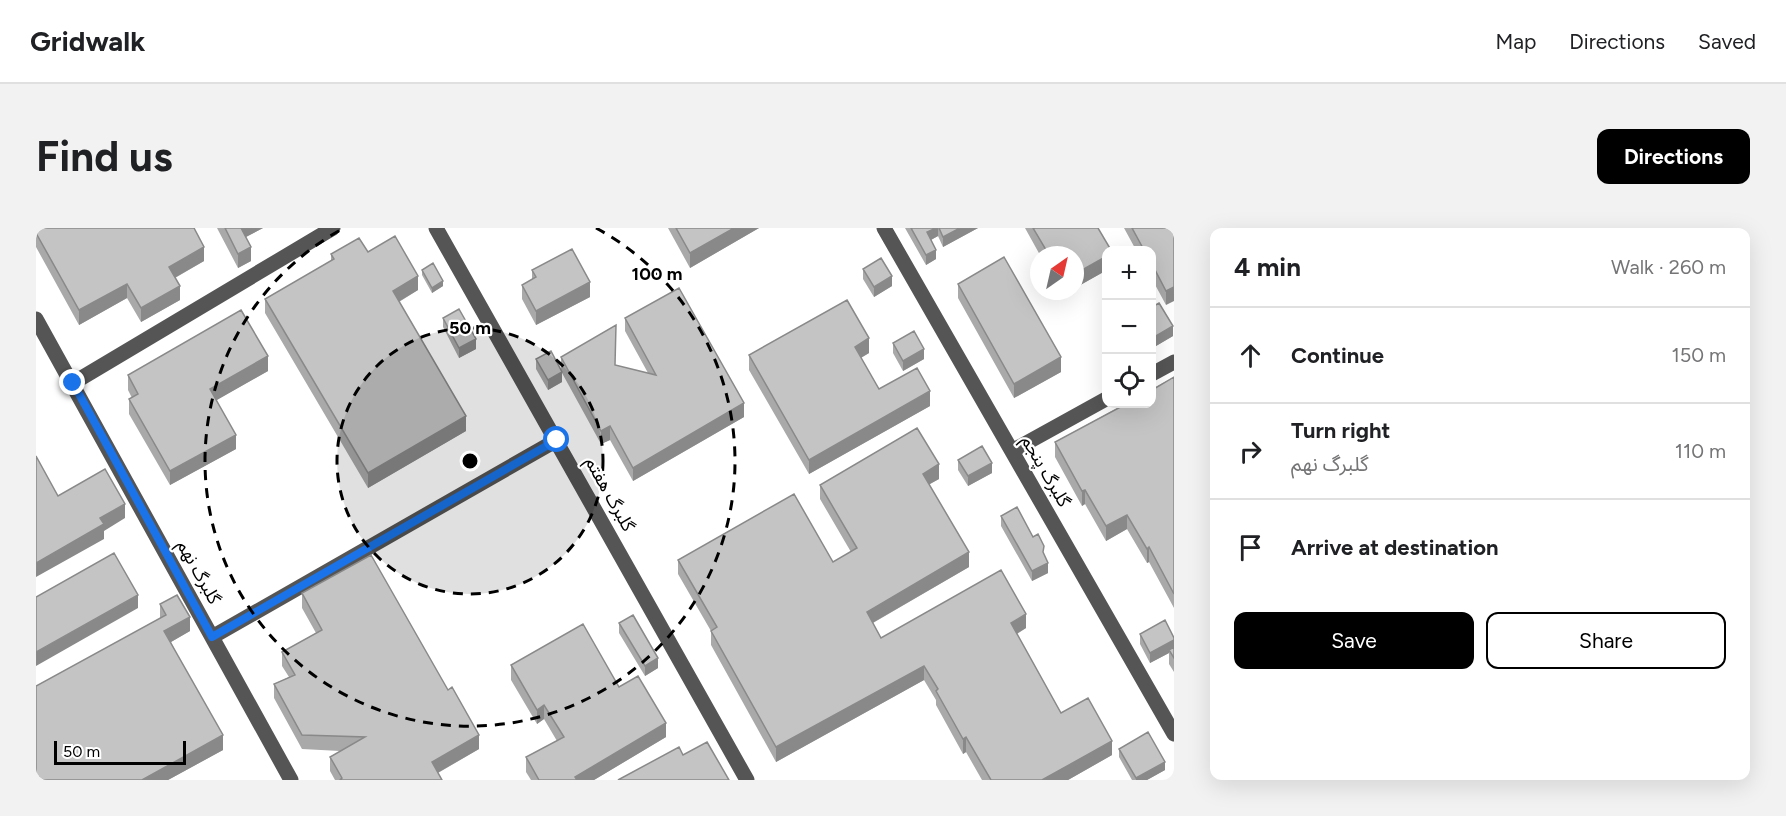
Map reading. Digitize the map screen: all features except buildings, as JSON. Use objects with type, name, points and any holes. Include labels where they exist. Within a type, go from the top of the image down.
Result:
[{"type":"street","points":[[73,383],[333,228]]},
{"type":"street","name":"گلبرگ هفتم","points":[[436,228],[747,780]]},
{"type":"street","name":"گلبرگ پنجم","points":[[884,228],[1174,734]]},
{"type":"street","name":"گلبرگ نهم","points":[[36,319],[291,780]]},
{"type":"street","points":[[1156,372],[1174,362]]},
{"type":"street","points":[[1012,451],[1102,402]]},
{"type":"street","points":[[212,637],[557,440]]},
{"type":"route","points":[[73,383],[212,637],[557,440]]}]
